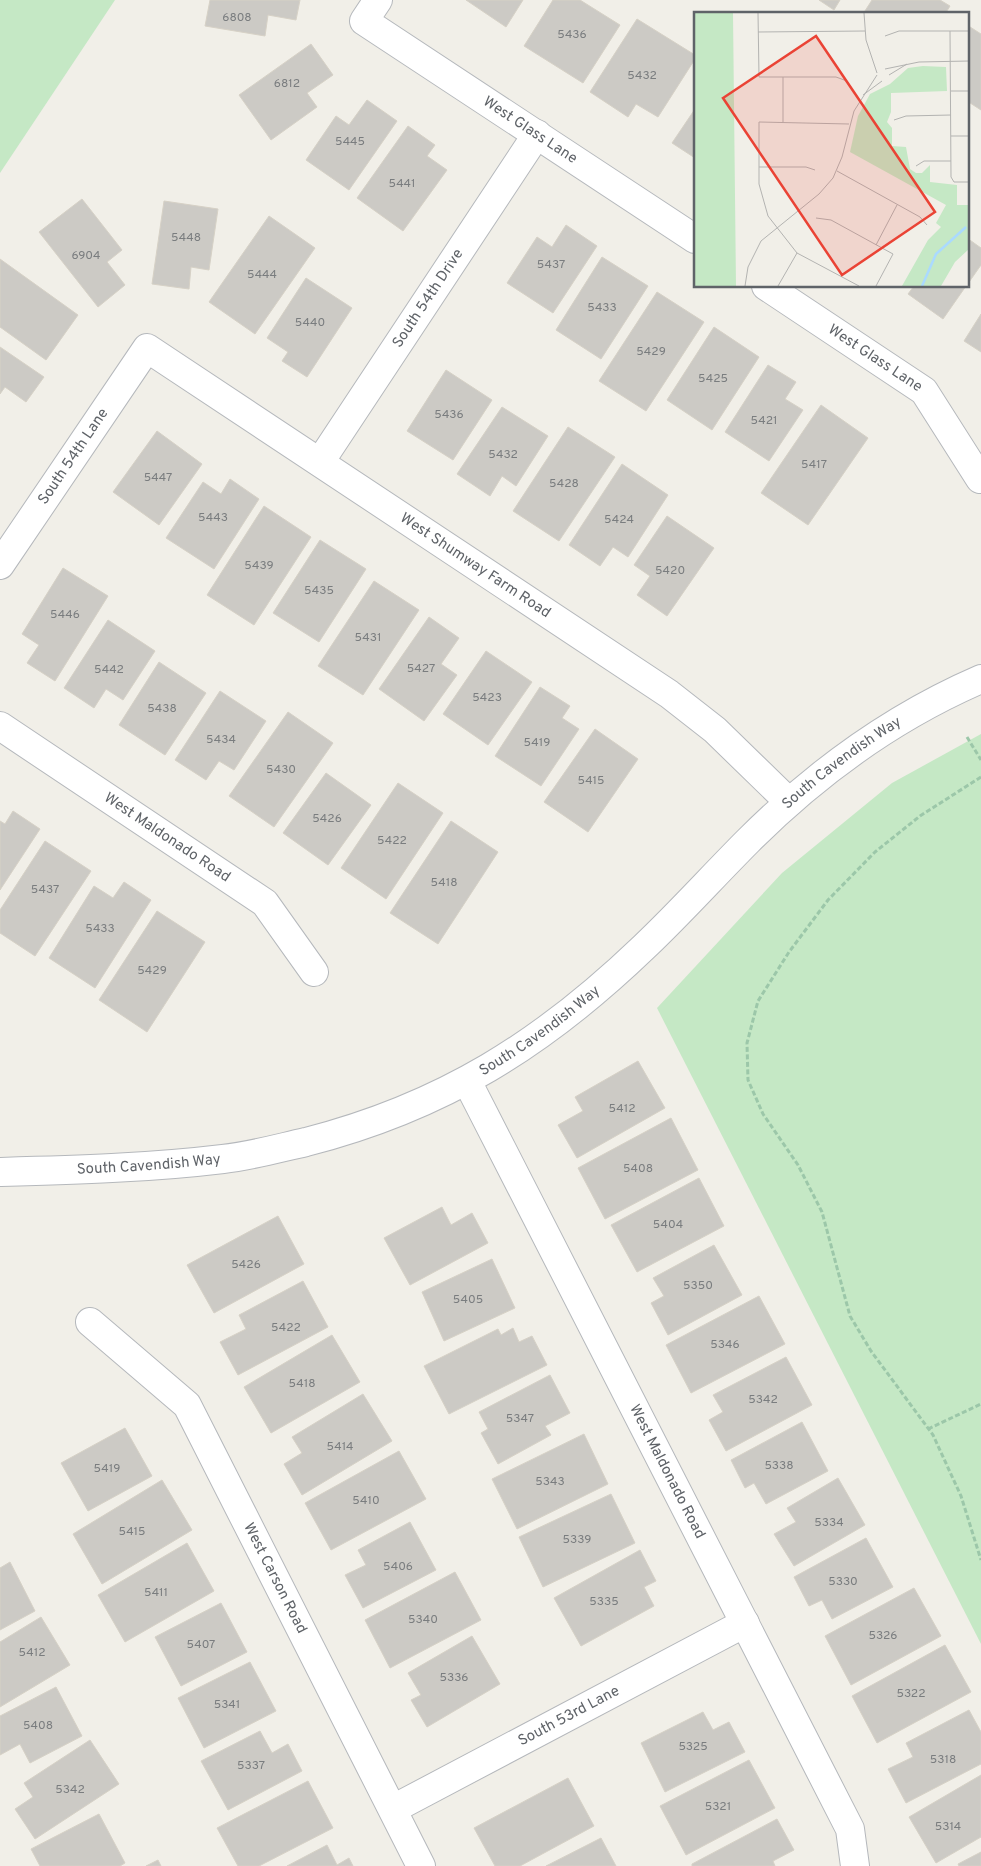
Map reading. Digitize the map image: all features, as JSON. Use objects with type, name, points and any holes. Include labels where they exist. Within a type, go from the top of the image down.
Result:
[{"type":"street","name":"West Glass Lane","points":[[371,10],[537,134],[694,238]]},
{"type":"street","name":"South 54th Drive","points":[[320,462],[537,134]]},
{"type":"street","name":"West Glass Lane","points":[[769,288],[924,391],[980,479]]},
{"type":"street","name":"West Shumway Farm Road","points":[[147,348],[670,694],[715,730],[789,802]]},
{"type":"street","name":"South 54th Lane","points":[[0,565],[147,348]]},
{"type":"street","name":"South Cavendish Way","points":[[0,1172],[164,1164],[225,1159],[268,1151],[378,1121],[407,1110],[467,1081],[532,1041],[614,975],[789,802],[853,751],[922,708],[981,679]]},
{"type":"street","name":"West Maldonado Road","points":[[0,726],[265,903],[314,972]]},
{"type":"street","name":"West Maldonado Road","points":[[467,1081],[850,1829],[855,1866]]},
{"type":"street","name":"West Carson Road","points":[[90,1322],[187,1405],[421,1866]]},
{"type":"street","name":"South 53rd Lane","points":[[393,1809],[745,1623]]},
{"type":"path","points":[[967,737],[981,760]]},
{"type":"path","points":[[981,777],[920,816],[875,852],[828,900],[790,952],[758,1001],[746,1043],[748,1080],[763,1114],[798,1165],[822,1212],[850,1316],[871,1351],[928,1429],[961,1496],[981,1560]]},
{"type":"path","points":[[928,1429],[981,1404]]},
{"type":"green space","points":[[0,0],[115,0],[0,173]]},
{"type":"green space","points":[[981,734],[981,1644],[657,1008],[782,873],[892,783]]},
{"type":"building","points":[[210,0],[300,0],[296,20],[268,15],[265,36],[205,26]]},
{"type":"building","points":[[466,0],[523,0],[506,27]]},
{"type":"building","points":[[553,0],[580,0],[620,25],[583,83],[524,46]]},
{"type":"building","points":[[819,0],[840,0],[834,10]]},
{"type":"building","points":[[872,0],[940,0],[950,6],[946,12],[864,12]]},
{"type":"building","points":[[637,19],[694,54],[694,61],[658,117],[636,104],[628,117],[590,92]]},
{"type":"building","points":[[968,26],[981,34],[981,110],[968,102]]},
{"type":"building","points":[[311,44],[333,75],[307,93],[317,107],[271,140],[239,95]]},
{"type":"building","points":[[367,100],[397,121],[349,190],[306,160],[336,116],[349,125]]},
{"type":"building","points":[[694,110],[694,157],[672,143]]},
{"type":"building","points":[[408,126],[435,145],[427,156],[447,170],[403,231],[357,198]]},
{"type":"building","points":[[82,199],[122,250],[107,262],[125,285],[98,307],[39,232]]},
{"type":"building","points":[[164,201],[218,209],[209,270],[191,267],[189,289],[152,284]]},
{"type":"building","points":[[269,216],[315,248],[255,334],[209,302]]},
{"type":"building","points":[[566,225],[597,246],[553,313],[507,283],[537,237],[552,247]]},
{"type":"building","points":[[968,239],[981,248],[981,265],[968,284]]},
{"type":"building","points":[[602,257],[648,286],[601,359],[556,330]]},
{"type":"building","points":[[0,259],[78,315],[46,360],[0,327]]},
{"type":"building","points":[[306,278],[352,308],[307,377],[282,361],[288,352],[267,338]]},
{"type":"building","points":[[912,288],[965,288],[943,319],[908,294]]},
{"type":"building","points":[[657,292],[704,322],[646,411],[599,381]]},
{"type":"building","points":[[981,314],[981,352],[964,341]]},
{"type":"building","points":[[714,327],[759,357],[712,430],[667,400]]},
{"type":"building","points":[[0,347],[44,377],[26,402],[5,387],[0,394]]},
{"type":"building","points":[[768,365],[796,382],[785,399],[803,410],[769,461],[725,432]]},
{"type":"building","points":[[446,370],[492,400],[453,460],[407,431]]},
{"type":"building","points":[[821,405],[868,438],[808,525],[761,493]]},
{"type":"building","points":[[502,407],[548,436],[516,486],[502,476],[490,496],[457,474]]},
{"type":"building","points":[[568,427],[615,457],[559,541],[513,511]]},
{"type":"building","points":[[157,431],[202,464],[159,525],[113,492]]},
{"type":"building","points":[[622,464],[668,495],[628,557],[613,547],[600,566],[569,545]]},
{"type":"building","points":[[230,479],[259,499],[214,569],[166,538],[203,482],[221,494]]},
{"type":"building","points":[[264,506],[311,537],[254,625],[207,595]]},
{"type":"building","points":[[667,516],[714,548],[667,616],[637,595],[650,576],[634,565]]},
{"type":"building","points":[[320,540],[366,569],[319,642],[273,613]]},
{"type":"building","points":[[63,568],[108,596],[55,681],[27,663],[39,645],[22,634]]},
{"type":"building","points":[[374,581],[419,610],[363,695],[318,666]]},
{"type":"building","points":[[429,617],[459,638],[441,664],[457,675],[424,721],[379,689]]},
{"type":"building","points":[[108,620],[155,651],[123,700],[106,689],[94,708],[64,688]]},
{"type":"building","points":[[486,651],[532,682],[488,745],[443,714]]},
{"type":"building","points":[[159,662],[206,693],[165,755],[119,725]]},
{"type":"building","points":[[540,687],[570,706],[562,718],[579,729],[541,786],[495,756]]},
{"type":"building","points":[[220,691],[266,721],[234,770],[219,761],[206,780],[175,760]]},
{"type":"building","points":[[288,712],[333,743],[274,827],[229,796]]},
{"type":"building","points":[[595,729],[638,759],[588,832],[544,802]]},
{"type":"building","points":[[326,773],[371,805],[328,865],[283,833]]},
{"type":"building","points":[[398,783],[443,813],[386,899],[341,868]]},
{"type":"building","points":[[13,811],[40,829],[0,890],[0,821],[5,824]]},
{"type":"building","points":[[451,821],[498,852],[438,944],[390,913]]},
{"type":"building","points":[[45,841],[91,871],[35,956],[0,933],[0,910]]},
{"type":"building","points":[[124,882],[151,900],[95,988],[49,958],[94,886],[113,898]]},
{"type":"building","points":[[157,911],[205,942],[147,1032],[99,1000]]},
{"type":"building","points":[[638,1061],[665,1108],[577,1158],[558,1125],[583,1111],[575,1097]]},
{"type":"building","points":[[671,1118],[698,1170],[605,1219],[578,1168]]},
{"type":"building","points":[[699,1178],[724,1226],[637,1272],[611,1225]]},
{"type":"building","points":[[442,1207],[451,1225],[472,1213],[488,1243],[410,1285],[384,1238]]},
{"type":"building","points":[[278,1216],[304,1264],[214,1313],[187,1265]]},
{"type":"building","points":[[714,1245],[742,1295],[668,1335],[651,1303],[664,1296],[653,1278]]},
{"type":"building","points":[[492,1259],[515,1308],[444,1341],[422,1292]]},
{"type":"building","points":[[303,1281],[328,1327],[238,1375],[220,1342],[246,1329],[239,1315]]},
{"type":"building","points":[[759,1296],[785,1344],[691,1393],[666,1345]]},
{"type":"building","points":[[513,1328],[519,1342],[532,1336],[547,1365],[449,1414],[424,1366],[498,1329],[501,1335]]},
{"type":"building","points":[[332,1335],[360,1382],[271,1433],[244,1387]]},
{"type":"building","points":[[786,1357],[812,1405],[726,1451],[709,1420],[723,1412],[713,1395]]},
{"type":"building","points":[[550,1375],[570,1413],[545,1426],[551,1435],[498,1464],[481,1433],[488,1429],[479,1412]]},
{"type":"building","points":[[363,1394],[392,1441],[302,1495],[284,1464],[302,1453],[292,1437]]},
{"type":"building","points":[[802,1422],[828,1471],[766,1504],[754,1483],[745,1488],[731,1460]]},
{"type":"building","points":[[125,1428],[152,1476],[88,1511],[61,1463]]},
{"type":"building","points":[[584,1434],[608,1484],[517,1529],[492,1479]]},
{"type":"building","points":[[399,1451],[426,1499],[331,1550],[305,1503]]},
{"type":"building","points":[[838,1478],[865,1525],[794,1566],[774,1534],[796,1522],[787,1508]]},
{"type":"building","points":[[162,1480],[192,1530],[102,1584],[73,1534]]},
{"type":"building","points":[[611,1494],[635,1543],[543,1587],[519,1537]]},
{"type":"building","points":[[410,1522],[436,1570],[363,1608],[345,1575],[366,1565],[358,1550]]},
{"type":"building","points":[[866,1538],[893,1587],[832,1619],[822,1600],[809,1606],[794,1577]]},
{"type":"building","points":[[187,1543],[214,1591],[125,1642],[98,1595]]},
{"type":"building","points":[[640,1550],[656,1581],[644,1587],[654,1606],[581,1646],[554,1598]]},
{"type":"building","points":[[10,1562],[35,1611],[0,1630],[0,1568]]},
{"type":"building","points":[[455,1572],[481,1620],[390,1668],[365,1620]]},
{"type":"building","points":[[914,1588],[941,1636],[851,1685],[825,1636]]},
{"type":"building","points":[[221,1603],[247,1652],[181,1686],[155,1637]]},
{"type":"building","points":[[41,1617],[70,1665],[0,1707],[0,1642]]},
{"type":"building","points":[[472,1636],[500,1684],[427,1727],[411,1700],[421,1695],[408,1673]]},
{"type":"building","points":[[945,1645],[971,1692],[877,1743],[852,1696]]},
{"type":"building","points":[[250,1662],[276,1711],[204,1748],[178,1698]]},
{"type":"building","points":[[56,1687],[82,1736],[30,1763],[20,1744],[0,1755],[0,1716]]},
{"type":"building","points":[[969,1710],[981,1732],[981,1764],[906,1803],[888,1769],[913,1757],[906,1743]]},
{"type":"building","points":[[703,1712],[713,1730],[729,1722],[745,1752],[665,1792],[641,1743]]},
{"type":"building","points":[[260,1731],[272,1753],[288,1744],[302,1771],[228,1810],[201,1761]]},
{"type":"building","points":[[90,1740],[119,1784],[35,1839],[15,1809],[33,1797],[24,1783]]},
{"type":"building","points":[[749,1760],[775,1808],[686,1855],[660,1806]]},
{"type":"building","points":[[981,1775],[981,1837],[936,1863],[909,1817]]},
{"type":"building","points":[[568,1778],[594,1826],[520,1866],[495,1866],[474,1828]]},
{"type":"building","points":[[308,1781],[333,1828],[259,1866],[238,1866],[217,1828]]},
{"type":"building","points":[[99,1814],[125,1863],[120,1866],[40,1866],[31,1849]]},
{"type":"building","points":[[777,1819],[794,1850],[773,1861],[775,1866],[692,1866],[692,1864]]},
{"type":"building","points":[[601,1838],[616,1866],[546,1866]]},
{"type":"building","points":[[327,1845],[337,1865],[349,1858],[353,1866],[287,1866]]},
{"type":"building","points":[[981,1852],[981,1866],[959,1866],[958,1864]]},
{"type":"building","points":[[158,1860],[161,1866],[146,1866]]}]
